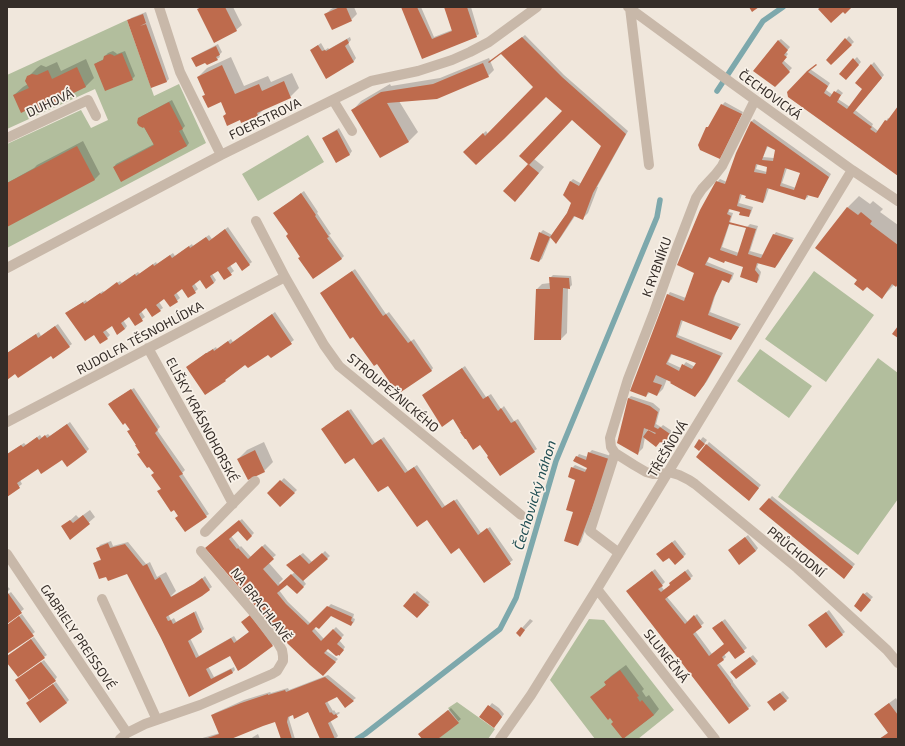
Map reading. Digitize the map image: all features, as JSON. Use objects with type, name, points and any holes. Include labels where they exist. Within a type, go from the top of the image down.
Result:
[{"type":"street","points":[[159,7],[180,72],[221,155]]},
{"type":"street","name":"FOERSTROVA","points":[[7,268],[221,155],[371,81],[418,71],[464,55],[489,42],[537,7]]},
{"type":"street","points":[[629,7],[649,165]]},
{"type":"street","name":"ČECHOVICKÁ","points":[[629,7],[852,170],[898,201]]},
{"type":"street","name":"DUHOVÁ","points":[[7,138],[88,100],[96,116]]},
{"type":"street","points":[[333,100],[352,131]]},
{"type":"street","name":"K RYBNÍKU","points":[[619,553],[590,531],[615,453],[611,447],[610,438],[635,359],[696,198],[722,166],[755,100]]},
{"type":"street","name":"TŘEŠŇOVÁ","points":[[500,739],[531,695],[597,589],[852,170]]},
{"type":"street","name":"STROUPEŽNICKÉHO","points":[[256,221],[285,277],[324,345],[339,366],[521,515]]},
{"type":"street","name":"RUDOLFA TĚSNOHLÍDKA","points":[[7,422],[285,277]]},
{"type":"street","name":"ELIŠKY KRÁSNOHORSKÉ","points":[[148,348],[233,504]]},
{"type":"street","points":[[615,453],[646,472],[661,474],[669,472]]},
{"type":"street","name":"PRŮCHODNÍ","points":[[669,472],[679,475],[695,484],[797,568],[887,650],[898,664]]},
{"type":"street","name":"ELIŠKY KRÁSNOHORSKÉ","points":[[205,532],[255,481]]},
{"type":"street","name":"NA BRACHLAVĚ","points":[[124,736],[145,724],[200,705],[272,674],[277,671],[283,661],[284,656],[278,643],[201,551]]},
{"type":"street","name":"GABRIELY PREISSOVÉ","points":[[7,554],[124,736]]},
{"type":"street","name":"SLUNEČNÁ","points":[[597,589],[715,739]]},
{"type":"street","points":[[102,599],[157,720]]},
{"type":"green space","points":[[127,20],[154,96],[179,84],[206,143],[7,248],[7,144],[81,110],[91,128],[108,120],[95,89],[7,129],[7,75]]},
{"type":"green space","points":[[308,135],[324,162],[258,201],[242,174]]},
{"type":"green space","points":[[814,271],[874,315],[826,382],[765,339]]},
{"type":"green space","points":[[760,349],[812,386],[789,418],[737,381]]},
{"type":"green space","points":[[878,358],[898,373],[898,499],[858,555],[778,497]]},
{"type":"green space","points":[[589,619],[604,620],[674,710],[638,739],[595,739],[550,680]]},
{"type":"green space","points":[[457,702],[495,729],[488,739],[438,739],[458,721],[448,708]]},
{"type":"building","points":[[202,7],[225,7],[237,31],[214,43],[197,9]]},
{"type":"building","points":[[340,7],[346,7],[352,21],[332,30],[324,14]]},
{"type":"building","points":[[401,7],[417,7],[432,39],[452,31],[444,7],[467,7],[477,37],[422,59]]},
{"type":"building","points":[[749,7],[759,7],[752,12]]},
{"type":"building","points":[[821,7],[852,7],[845,14],[843,12],[831,23],[818,9]]},
{"type":"building","points":[[143,14],[146,23],[140,26],[146,24],[167,82],[151,88],[127,20]]},
{"type":"building","points":[[522,37],[562,77],[626,134],[593,193],[583,220],[574,216],[556,244],[550,237],[567,213],[571,203],[563,195],[570,181],[579,186],[601,146],[572,120],[529,165],[519,156],[562,111],[546,97],[476,165],[463,152],[483,133],[485,136],[533,87],[501,54],[489,63],[488,62]]},
{"type":"building","points":[[845,38],[852,45],[831,65],[826,60]]},
{"type":"building","points":[[347,39],[349,43],[345,46],[354,62],[326,79],[310,50],[318,45],[322,51],[326,51]]},
{"type":"building","points":[[778,40],[788,50],[784,55],[787,57],[782,63],[790,72],[775,87],[753,71]]},
{"type":"building","points":[[216,46],[220,55],[216,57],[218,60],[207,65],[205,63],[196,67],[191,58]]},
{"type":"building","points":[[122,53],[133,80],[105,91],[94,64],[103,60],[104,56],[110,54],[114,56]]},
{"type":"building","points":[[853,58],[859,65],[846,80],[839,74]]},
{"type":"building","points":[[483,63],[489,77],[437,99],[387,103],[409,142],[380,158],[351,110],[381,92],[433,84]]},
{"type":"building","points":[[816,64],[817,65],[808,72],[828,86],[824,93],[830,97],[834,91],[841,95],[837,102],[847,109],[862,89],[855,83],[871,64],[882,78],[853,113],[872,127],[870,129],[876,133],[885,120],[887,121],[898,106],[898,176],[788,97],[787,92],[807,71]]},
{"type":"building","points":[[222,65],[235,94],[259,84],[262,91],[284,81],[291,98],[257,113],[258,116],[241,123],[240,120],[227,126],[223,116],[226,114],[221,102],[208,108],[202,96],[205,95],[197,77]]},
{"type":"building","points":[[77,67],[86,87],[39,110],[37,105],[21,113],[13,95],[29,88],[25,81],[27,76],[32,74],[37,75],[48,70],[52,79]]},
{"type":"building","points":[[169,102],[183,129],[179,131],[187,146],[121,182],[113,167],[154,145],[144,127],[139,126],[137,123],[138,118]]},
{"type":"building","points":[[721,104],[742,114],[720,159],[700,150],[698,145],[706,127],[708,127]]},
{"type":"building","points":[[751,121],[829,177],[818,198],[807,195],[805,200],[767,188],[763,203],[745,198],[746,196],[740,194],[737,206],[751,210],[749,217],[739,215],[740,212],[729,209],[727,214],[731,216],[729,222],[756,229],[748,254],[761,258],[773,234],[793,240],[775,268],[757,263],[755,270],[759,275],[757,283],[740,277],[743,267],[725,261],[724,263],[709,257],[705,265],[732,275],[729,283],[722,280],[708,315],[739,327],[731,340],[681,320],[676,337],[721,356],[695,397],[670,383],[671,382],[656,375],[653,382],[662,385],[657,396],[648,392],[646,397],[630,391],[667,294],[684,301],[694,273],[677,265],[700,210],[716,181],[725,184],[736,153]],"holes":[[[767,146],[775,150],[773,161],[762,160]],[[756,164],[767,167],[766,174],[754,172]],[[785,168],[800,173],[794,190],[780,186]],[[729,224],[746,228],[737,256],[720,250]],[[671,354],[696,363],[692,369],[682,364],[679,371],[666,364]]]},
{"type":"building","points":[[337,130],[350,155],[336,163],[322,138]]},
{"type":"building","points":[[77,146],[95,180],[7,227],[7,183]]},
{"type":"building","points":[[528,164],[539,173],[515,202],[503,191]]},
{"type":"building","points":[[301,193],[329,237],[327,238],[342,259],[313,279],[298,258],[300,257],[286,236],[288,234],[273,213]]},
{"type":"building","points":[[847,207],[858,215],[861,212],[872,221],[870,224],[898,245],[898,284],[896,287],[892,284],[882,299],[867,287],[863,291],[854,284],[857,280],[815,248]]},
{"type":"building","points":[[225,229],[250,265],[242,271],[236,262],[227,268],[232,275],[224,280],[218,271],[210,276],[214,283],[206,289],[200,280],[192,286],[196,293],[188,298],[182,289],[174,295],[178,302],[170,307],[164,299],[156,305],[161,311],[152,317],[146,308],[139,314],[143,321],[135,326],[129,317],[121,323],[125,329],[117,335],[112,326],[103,332],[108,339],[100,344],[94,335],[85,341],[65,313],[83,302],[84,304],[100,293],[101,294],[117,282],[119,285],[135,274],[136,276],[153,264],[154,266],[170,255],[172,258],[189,246],[190,248],[206,237],[209,241]]},
{"type":"building","points":[[539,232],[550,237],[539,262],[530,259]]},
{"type":"building","points":[[352,271],[383,316],[386,314],[408,343],[411,341],[432,371],[398,394],[377,364],[374,366],[353,337],[350,339],[320,293]]},
{"type":"building","points":[[549,277],[569,278],[570,289],[563,288],[561,340],[534,340],[536,289],[550,289]]},
{"type":"building","points":[[272,314],[292,344],[271,358],[268,355],[248,368],[245,365],[225,380],[226,381],[205,395],[186,367],[206,353],[213,349],[214,351],[228,341],[230,344]]},
{"type":"building","points":[[55,326],[70,347],[53,359],[51,356],[18,378],[15,374],[7,380],[7,353],[36,334],[38,338]]},
{"type":"building","points":[[898,326],[898,338],[892,334]]},
{"type":"building","points":[[462,368],[483,399],[488,396],[498,411],[501,408],[511,423],[515,421],[535,452],[500,476],[480,445],[473,450],[453,419],[442,427],[422,395]]},
{"type":"building","points":[[131,389],[158,430],[155,433],[183,474],[179,476],[207,517],[185,532],[175,518],[178,516],[174,510],[171,512],[157,491],[161,489],[151,475],[154,473],[149,467],[147,468],[137,454],[140,453],[127,431],[130,430],[125,423],[123,425],[108,404]]},
{"type":"building","points":[[628,398],[650,406],[658,412],[654,427],[658,429],[660,427],[673,436],[667,447],[660,442],[656,447],[643,437],[648,430],[655,434],[656,433],[644,428],[638,455],[617,443]]},
{"type":"building","points":[[348,410],[372,445],[381,439],[405,473],[414,467],[442,508],[454,500],[478,535],[487,528],[511,564],[484,583],[459,548],[451,554],[427,520],[417,527],[388,486],[378,492],[354,458],[345,464],[321,429]]},
{"type":"building","points":[[67,424],[87,452],[67,467],[62,460],[41,474],[38,469],[17,483],[20,488],[7,497],[7,454],[21,445],[23,447],[37,437],[39,440],[45,435],[47,438]]},
{"type":"building","points":[[699,439],[705,444],[699,451],[694,447]]},
{"type":"building","points":[[706,444],[759,488],[749,501],[696,457]]},
{"type":"building","points":[[255,450],[265,472],[248,480],[237,459]]},
{"type":"building","points":[[588,452],[609,459],[578,546],[564,541],[573,512],[566,510],[575,480],[568,477],[571,467],[585,472],[587,468],[573,461],[576,456],[586,460]]},
{"type":"building","points":[[280,480],[295,493],[280,507],[267,493]]},
{"type":"building","points":[[769,498],[853,567],[844,579],[759,509]]},
{"type":"building","points":[[83,515],[90,524],[70,540],[61,526],[70,520],[73,523]]},
{"type":"building","points":[[239,520],[252,536],[247,541],[238,531],[229,539],[248,559],[262,546],[274,559],[263,569],[278,586],[291,574],[304,587],[297,594],[287,585],[277,593],[308,625],[327,606],[352,617],[351,621],[353,622],[351,626],[331,616],[319,629],[316,627],[312,631],[321,641],[333,629],[342,638],[337,644],[344,650],[339,656],[336,656],[328,649],[324,653],[336,662],[323,676],[288,644],[205,548]]},
{"type":"building","points":[[745,537],[756,551],[739,565],[728,550]]},
{"type":"building","points":[[672,542],[684,557],[675,565],[669,558],[663,562],[656,554]]},
{"type":"building","points":[[108,543],[110,548],[125,544],[143,566],[147,564],[155,580],[160,577],[171,597],[202,578],[210,590],[166,617],[168,621],[171,620],[173,624],[194,612],[202,632],[188,641],[196,658],[231,638],[234,643],[249,632],[241,622],[250,615],[273,646],[238,671],[230,656],[206,669],[211,679],[231,669],[233,673],[189,697],[161,638],[127,574],[108,581],[106,577],[99,579],[93,563],[101,560],[96,548]]},
{"type":"building","points":[[322,553],[328,559],[303,581],[286,565],[300,555],[309,564]]},
{"type":"building","points":[[652,571],[663,586],[658,589],[661,592],[670,585],[669,583],[685,571],[691,579],[665,599],[685,624],[694,615],[702,627],[693,634],[709,656],[724,644],[712,628],[722,621],[745,652],[735,659],[729,651],[722,657],[724,660],[717,665],[749,709],[729,724],[626,591]]},
{"type":"building","points":[[8,593],[22,613],[7,624],[7,594]]},
{"type":"building","points":[[414,593],[429,605],[417,618],[403,606]]},
{"type":"building","points":[[863,593],[871,600],[861,612],[854,606]]},
{"type":"building","points":[[826,612],[843,635],[826,648],[808,625]]},
{"type":"building","points":[[19,616],[34,636],[7,654],[7,625]]},
{"type":"building","points":[[521,627],[525,630],[520,637],[516,633]]},
{"type":"building","points":[[31,639],[45,658],[18,677],[7,663],[7,656]]},
{"type":"building","points":[[750,657],[756,664],[736,679],[730,672]]},
{"type":"building","points":[[41,662],[56,681],[29,700],[15,680]]},
{"type":"building","points":[[620,670],[639,696],[637,697],[640,702],[642,700],[654,715],[623,739],[611,724],[613,722],[610,718],[608,720],[590,697],[606,685],[604,682]]},
{"type":"building","points":[[325,677],[354,701],[345,708],[337,697],[325,703],[330,713],[331,712],[334,715],[336,714],[338,717],[328,723],[335,739],[320,739],[308,712],[294,719],[293,715],[288,717],[287,722],[292,739],[281,739],[275,722],[231,739],[205,739],[219,734],[211,715],[268,694],[285,690],[286,692]]},
{"type":"building","points":[[53,684],[67,703],[40,723],[26,703]]},
{"type":"building","points":[[780,693],[787,701],[774,711],[767,702]]},
{"type":"building","points":[[889,703],[898,715],[898,739],[879,739],[888,733],[874,714]]},
{"type":"building","points":[[488,705],[502,717],[494,728],[479,717]]},
{"type":"building","points":[[448,710],[459,723],[438,739],[422,739],[418,734]]},
{"type":"waterway","name":"Čechovický náhon","points":[[717,91],[763,21],[783,7]]},
{"type":"waterway","name":"Čechovický náhon","points":[[357,739],[500,629],[516,598],[556,461],[657,217],[660,200]]}]
